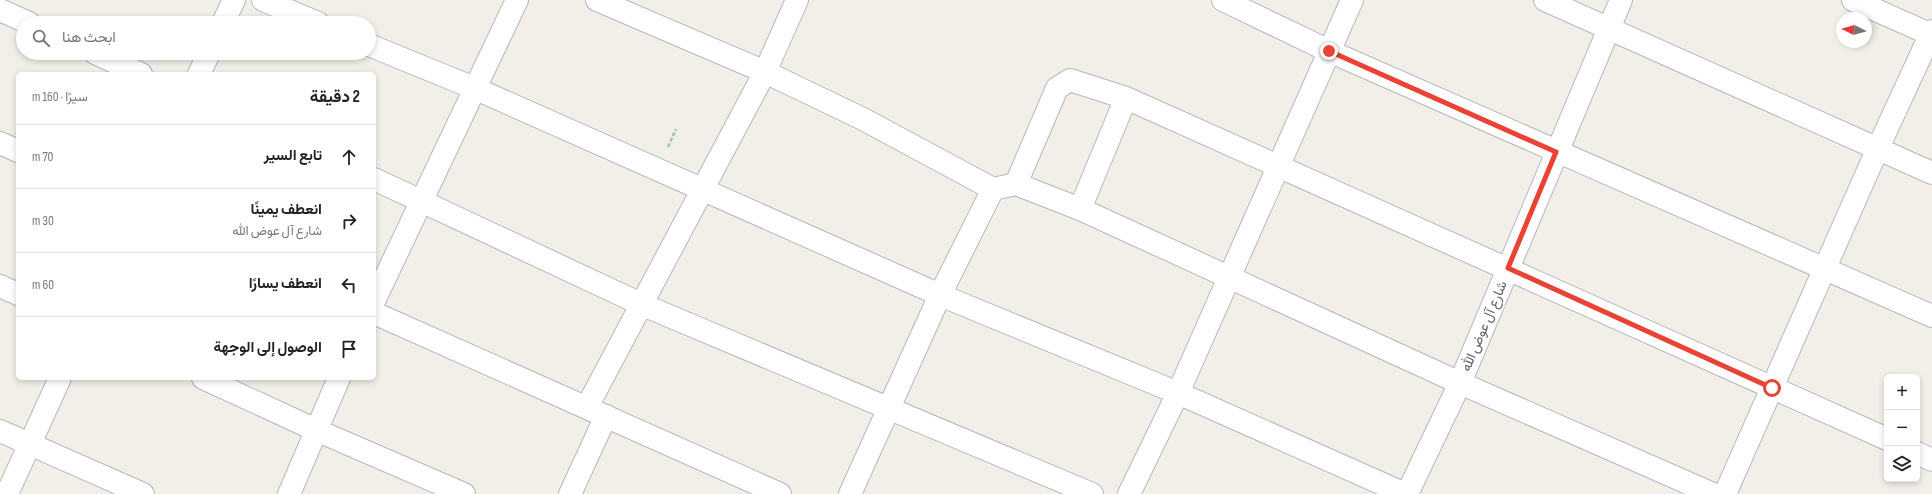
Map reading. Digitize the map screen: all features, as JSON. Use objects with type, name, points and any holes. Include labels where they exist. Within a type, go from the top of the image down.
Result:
[{"type":"street","points":[[226,16],[234,0]]},
{"type":"street","points":[[263,0],[301,16]]},
{"type":"street","points":[[376,297],[517,0]]},
{"type":"street","points":[[597,0],[765,72],[863,119],[993,189],[1016,184],[1080,209],[1460,384],[1713,494]]},
{"type":"street","points":[[570,494],[596,412],[643,305],[765,72],[797,0]]},
{"type":"street","points":[[1223,0],[1329,51],[1932,316]]},
{"type":"street","points":[[1129,494],[1178,393],[1279,168],[1352,0]]},
{"type":"street","points":[[1545,0],[1932,173]]},
{"type":"street","name":"شارع آل عوض الله","points":[[1406,494],[1460,384],[1621,0]]},
{"type":"street","points":[[1725,494],[1878,148],[1932,33],[1853,0]]},
{"type":"street","points":[[0,10],[16,17]]},
{"type":"street","points":[[376,47],[474,88],[940,295],[1178,393],[1406,494]]},
{"type":"street","points":[[110,60],[137,72]]},
{"type":"street","points":[[200,72],[206,60]]},
{"type":"street","points":[[1016,184],[1057,88],[1070,80],[1126,98],[1279,168],[1508,268],[1884,439]]},
{"type":"street","points":[[1080,209],[1126,98]]},
{"type":"street","points":[[0,143],[16,150]]},
{"type":"street","points":[[376,180],[422,200],[643,305],[890,408],[1086,493]]},
{"type":"street","points":[[850,494],[940,295],[993,189]]},
{"type":"street","points":[[0,286],[16,293]]},
{"type":"street","points":[[376,314],[780,494]]},
{"type":"street","points":[[7,494],[59,380]]},
{"type":"street","points":[[207,380],[316,430],[464,494]]},
{"type":"street","points":[[289,494],[338,380]]},
{"type":"street","points":[[0,431],[143,494]]},
{"type":"street","points":[[1920,454],[1932,460]]},
{"type":"route","points":[[1329,51],[1556,152],[1508,268],[1772,388]]}]
